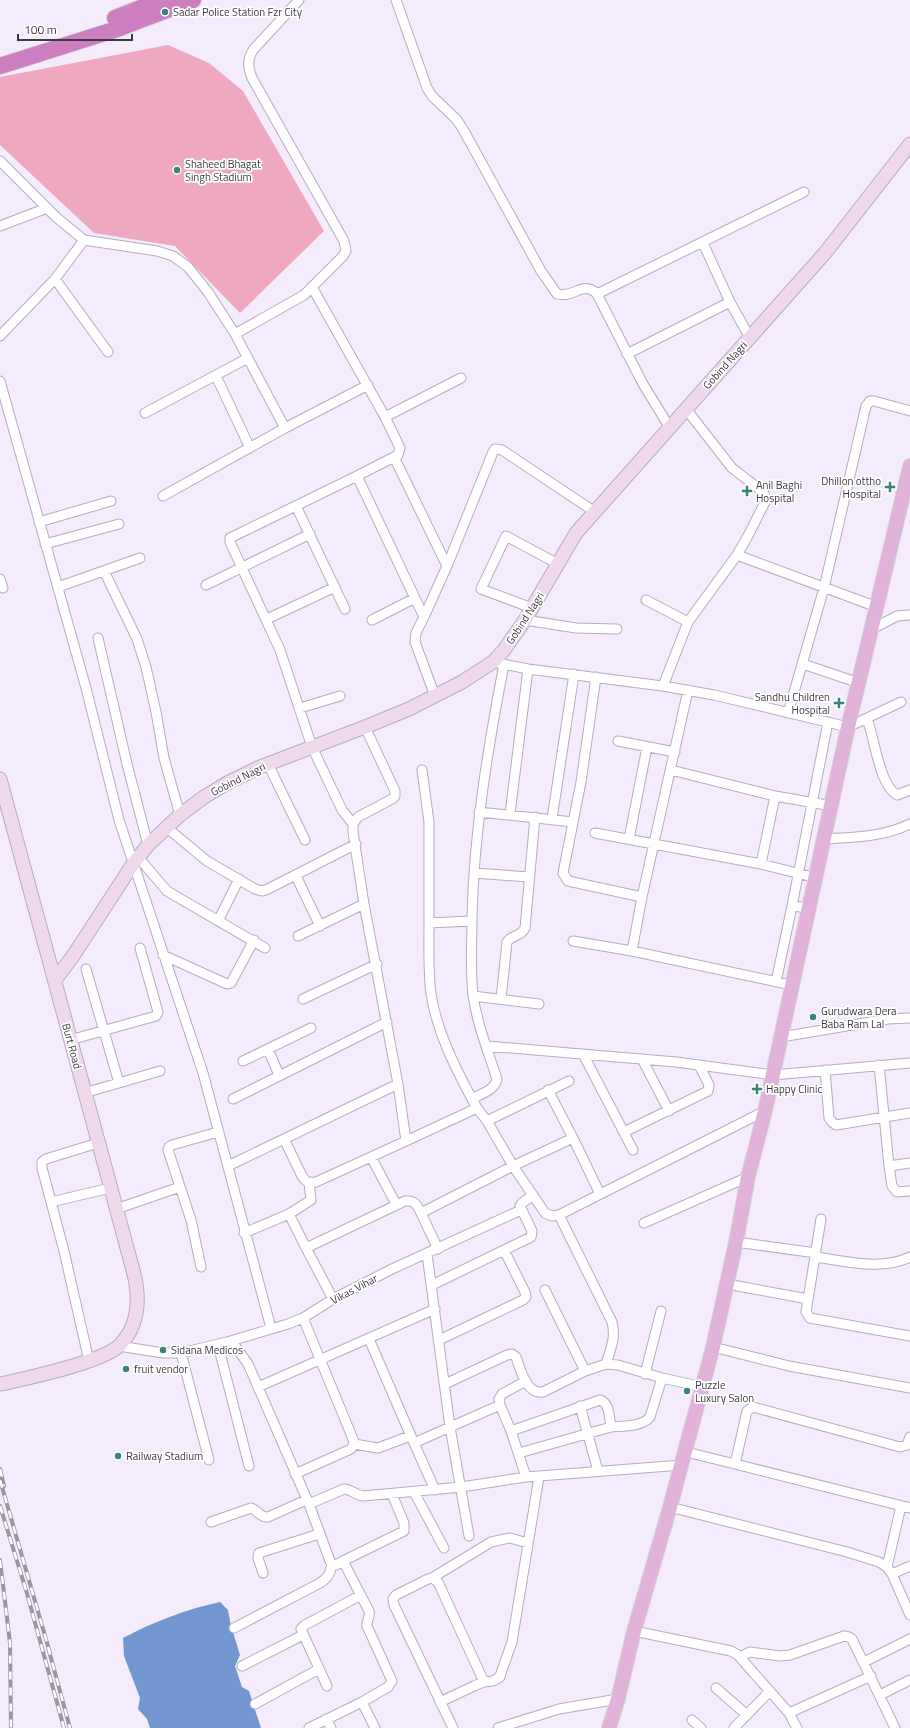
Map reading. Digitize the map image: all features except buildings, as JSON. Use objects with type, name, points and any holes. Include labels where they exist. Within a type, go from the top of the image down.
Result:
[{"type":"highway","points":[[0,56],[102,23],[161,0]]},
{"type":"highway","points":[[0,66],[117,29],[193,0]]},
{"type":"main road","points":[[609,1728],[618,1699],[634,1631],[684,1458],[713,1347],[736,1242],[748,1177],[765,1111],[809,908],[817,878],[848,727],[910,466]]},
{"type":"street","points":[[235,334],[290,304],[312,288],[346,251],[346,246],[252,78],[248,67],[249,58],[253,50],[299,0]]},
{"type":"street","points":[[396,0],[427,88],[432,96],[457,120],[541,271],[557,294],[571,294],[586,288],[592,289],[597,294],[643,384],[670,428]]},
{"type":"street","name":"Gobind Nagri","points":[[55,980],[74,956],[148,845],[180,815],[204,797],[229,782],[268,764],[409,709],[498,663],[504,650],[532,608],[576,533],[825,253],[910,144]]},
{"type":"street","points":[[0,161],[47,208],[84,240],[157,251],[173,256],[188,267],[208,292],[235,334],[285,428]]},
{"type":"street","points":[[597,294],[804,192]]},
{"type":"street","points":[[0,226],[47,208]]},
{"type":"street","points":[[0,336],[55,279],[84,240]]},
{"type":"street","points":[[703,243],[730,302],[750,338]]},
{"type":"street","points":[[55,279],[108,352]]},
{"type":"street","points":[[312,288],[385,417],[400,448],[398,455],[358,476],[233,536],[230,538],[230,542],[267,619],[282,656],[312,747],[342,810],[353,824],[364,904],[377,964],[398,1084],[406,1141]]},
{"type":"street","points":[[627,354],[730,302]]},
{"type":"street","points":[[145,413],[248,358]]},
{"type":"street","points":[[216,376],[250,448]]},
{"type":"street","points":[[385,417],[460,378]]},
{"type":"street","points":[[0,381],[86,688],[114,800],[136,861],[163,955],[203,1074],[228,1166],[244,1233],[271,1328]]},
{"type":"street","points":[[163,496],[285,428],[368,386]]},
{"type":"street","points":[[788,713],[824,588],[868,403],[874,401],[910,411]]},
{"type":"street","points":[[663,686],[688,622],[737,554],[765,502],[763,492],[732,468],[686,409]]},
{"type":"street","points":[[435,696],[415,642],[416,633],[447,566],[484,472],[495,450],[502,450],[595,512]]},
{"type":"street","points":[[394,457],[447,566]]},
{"type":"street","points":[[358,476],[424,617]]},
{"type":"street","points":[[39,522],[111,501]]},
{"type":"street","points":[[296,506],[345,609]]},
{"type":"street","points":[[46,544],[119,524]]},
{"type":"street","points":[[206,585],[310,534]]},
{"type":"street","points":[[532,608],[481,589],[506,536],[558,564]]},
{"type":"street","points":[[737,554],[877,607]]},
{"type":"street","points":[[58,586],[140,558]]},
{"type":"street","points":[[104,571],[137,639],[146,667],[164,758],[180,815]]},
{"type":"street","points":[[0,579],[3,588]]},
{"type":"street","points":[[267,619],[335,587]]},
{"type":"street","points":[[372,620],[415,598]]},
{"type":"street","points":[[646,600],[688,622]]},
{"type":"street","points":[[872,629],[897,616],[910,615]]},
{"type":"street","points":[[524,620],[576,628],[617,629]]},
{"type":"street","points":[[98,638],[136,804],[148,845]]},
{"type":"street","points":[[472,1099],[496,1085],[497,1080],[486,1046],[473,996],[471,965],[474,872],[479,812],[498,663],[528,669],[688,690],[848,727],[901,702]]},
{"type":"street","points":[[803,664],[859,682]]},
{"type":"street","points":[[510,814],[528,669]]},
{"type":"street","points":[[552,819],[574,674]]},
{"type":"street","points":[[596,677],[581,782],[563,873],[568,881],[642,897]]},
{"type":"street","points":[[632,951],[642,897],[688,690]]},
{"type":"street","points":[[300,708],[340,696]]},
{"type":"street","points":[[867,719],[872,731],[878,762],[891,792],[897,795],[910,790]]},
{"type":"street","points":[[776,982],[828,722]]},
{"type":"street","points":[[353,824],[358,817],[392,800],[395,796],[395,790],[366,727]]},
{"type":"street","points":[[618,741],[675,752]]},
{"type":"street","points":[[629,839],[647,747]]},
{"type":"street","points":[[268,764],[305,840]]},
{"type":"street","points":[[422,770],[429,822],[431,994],[437,1022],[447,1050],[477,1108],[487,1121],[513,1166],[545,1213],[552,1216],[559,1215],[765,1111]]},
{"type":"street","points":[[671,770],[775,796],[832,806]]},
{"type":"street","name":"Burt Road","points":[[0,779],[138,1288],[136,1314],[128,1334],[119,1346]]},
{"type":"street","points":[[761,864],[775,796]]},
{"type":"street","points":[[479,812],[510,814],[573,822]]},
{"type":"street","points":[[501,999],[507,942],[509,939],[523,932],[525,928],[535,817]]},
{"type":"street","points":[[166,827],[207,861],[255,889],[262,891],[296,876],[356,844]]},
{"type":"street","points":[[825,839],[871,836],[909,827]]},
{"type":"street","points":[[595,833],[761,864],[817,878]]},
{"type":"street","points":[[136,861],[166,891],[254,940],[265,948]]},
{"type":"street","points":[[474,872],[530,877]]},
{"type":"street","points":[[296,876],[320,926]]},
{"type":"street","points":[[218,921],[238,879]]},
{"type":"street","points":[[298,936],[364,904]]},
{"type":"street","points":[[792,906],[809,908]]},
{"type":"street","points":[[429,923],[472,921]]},
{"type":"street","points":[[163,955],[227,984],[233,981],[244,956],[254,940]]},
{"type":"street","points":[[573,941],[632,951],[792,985]]},
{"type":"street","points":[[70,1040],[156,1016],[158,1012],[140,948]]},
{"type":"street","points":[[304,999],[377,964]]},
{"type":"street","points":[[86,969],[119,1083]]},
{"type":"street","points":[[473,996],[539,1004]]},
{"type":"street","points":[[781,1037],[888,1020],[910,1018]]},
{"type":"street","points":[[233,1099],[387,1022]]},
{"type":"street","points":[[243,1061],[312,1028]]},
{"type":"street","points":[[486,1046],[642,1059],[773,1075],[910,1063]]},
{"type":"street","points":[[268,1049],[279,1076]]},
{"type":"street","points":[[583,1054],[633,1150]]},
{"type":"street","points":[[642,1059],[669,1110]]},
{"type":"street","points":[[624,1132],[708,1091],[709,1085],[699,1065]]},
{"type":"street","points":[[879,1065],[889,1166],[894,1190],[897,1192],[910,1191]]},
{"type":"street","points":[[825,1070],[829,1118],[836,1125],[910,1114]]},
{"type":"street","points":[[84,1093],[160,1071]]},
{"type":"street","points":[[487,1121],[569,1081]]},
{"type":"street","points":[[228,1166],[398,1084]]},
{"type":"street","points":[[548,1090],[600,1194]]},
{"type":"street","points":[[309,1183],[316,1182],[477,1108]]},
{"type":"street","points":[[201,1267],[191,1220],[168,1150],[169,1147],[218,1132]]},
{"type":"street","points":[[421,1213],[513,1166],[573,1138]]},
{"type":"street","points":[[244,1233],[289,1214],[311,1200],[309,1183],[302,1176],[284,1139]]},
{"type":"street","points":[[89,1361],[42,1168],[42,1162],[46,1159],[98,1144]]},
{"type":"street","points":[[371,1157],[396,1204]]},
{"type":"street","points":[[889,1166],[910,1163]]},
{"type":"street","points":[[644,1223],[748,1177]]},
{"type":"street","points":[[116,1209],[180,1186]]},
{"type":"street","points":[[51,1202],[110,1188]]},
{"type":"street","points":[[432,1285],[531,1237],[532,1234],[521,1210],[522,1203],[533,1195]]},
{"type":"street","points":[[306,1248],[396,1204],[411,1200],[416,1203],[438,1249]]},
{"type":"street","name":"Vikas Vihar","points":[[119,1346],[163,1353],[182,1353],[222,1344],[303,1318],[333,1299],[392,1269],[428,1254],[521,1210]]},
{"type":"street","points":[[289,1214],[333,1299]]},
{"type":"street","points":[[559,1215],[612,1322],[614,1340],[606,1364]]},
{"type":"street","points":[[821,1219],[806,1312],[810,1318],[910,1336]]},
{"type":"street","points":[[736,1242],[876,1265],[892,1264],[910,1257]]},
{"type":"street","points":[[439,1340],[523,1300],[526,1297],[525,1292],[504,1250]]},
{"type":"street","points":[[428,1254],[450,1427],[469,1536]]},
{"type":"street","points":[[727,1284],[808,1299]]},
{"type":"street","points":[[545,1290],[585,1371]]},
{"type":"street","points":[[258,1387],[435,1309]]},
{"type":"street","points":[[645,1374],[661,1311]]},
{"type":"street","points":[[303,1318],[354,1444]]},
{"type":"street","points":[[369,1339],[435,1490]]},
{"type":"street","points":[[234,1628],[324,1581],[328,1578],[331,1572],[332,1564],[319,1534],[308,1502],[242,1354],[236,1347],[222,1344],[249,1466]]},
{"type":"street","points":[[1,1384],[89,1361],[119,1346]]},
{"type":"street","points":[[713,1347],[789,1366],[910,1388]]},
{"type":"street","points":[[182,1353],[209,1460]]},
{"type":"street","points":[[445,1384],[512,1354],[516,1358],[530,1390],[536,1393],[543,1392],[585,1371],[606,1364],[618,1365],[645,1374],[703,1387]]},
{"type":"street","points":[[519,1453],[611,1427],[647,1422],[650,1417],[662,1378]]},
{"type":"street","points":[[526,1381],[502,1394],[499,1399],[519,1453],[526,1477]]},
{"type":"street","points":[[511,1431],[600,1400],[604,1401],[608,1406],[611,1427]]},
{"type":"street","points":[[354,1444],[378,1448],[412,1440],[450,1427],[500,1405]]},
{"type":"street","points":[[580,1406],[589,1433],[598,1471]]},
{"type":"street","points":[[735,1464],[746,1411],[753,1407],[900,1447],[907,1445],[910,1437]]},
{"type":"street","points":[[295,1474],[351,1449],[354,1444]]},
{"type":"street","points":[[211,1522],[251,1508],[255,1509],[264,1517],[268,1517],[344,1489],[348,1489],[356,1496],[414,1492],[461,1487],[526,1477],[598,1471],[684,1458],[735,1464],[906,1507],[889,1571]]},
{"type":"street","points":[[440,1702],[484,1682],[493,1681],[500,1676],[512,1642],[538,1477]]},
{"type":"street","points":[[414,1492],[444,1548]]},
{"type":"street","points":[[332,1564],[336,1565],[404,1531],[404,1523],[392,1494]]},
{"type":"street","points":[[670,1507],[847,1552],[878,1562],[889,1571],[910,1615]]},
{"type":"street","points":[[263,1573],[258,1558],[259,1553],[319,1534]]},
{"type":"street","points":[[453,1728],[394,1605],[393,1599],[396,1595],[432,1578],[491,1542],[510,1538],[528,1543]]},
{"type":"street","points":[[309,1728],[362,1702],[388,1687],[392,1681],[366,1623],[370,1614],[343,1561]]},
{"type":"street","points":[[889,1571],[910,1566]]},
{"type":"street","points":[[432,1578],[438,1582],[484,1682]]},
{"type":"street","points":[[328,1686],[302,1635],[301,1629],[305,1624],[361,1595]]},
{"type":"street","points":[[634,1631],[731,1651],[740,1657],[789,1713],[797,1728]]},
{"type":"street","points":[[242,1666],[302,1635]]},
{"type":"street","points":[[740,1657],[750,1652],[780,1656],[790,1655],[847,1636],[852,1639],[895,1728]]},
{"type":"street","points":[[864,1662],[910,1639]]},
{"type":"street","points":[[255,1704],[319,1669]]},
{"type":"street","points":[[789,1713],[871,1676]]},
{"type":"street","points":[[880,1695],[910,1680]]},
{"type":"street","points":[[716,1688],[747,1715]]},
{"type":"street","points":[[734,1728],[770,1691]]},
{"type":"street","points":[[499,1728],[559,1709],[618,1699]]},
{"type":"street","points":[[362,1702],[375,1728]]},
{"type":"street","points":[[326,1719],[331,1728]]},
{"type":"street","points":[[692,1720],[701,1728]]},
{"type":"shaded area","points":[[168,45],[209,63],[243,91],[324,231],[240,313],[175,246],[94,233],[0,145],[0,77]]},
{"type":"water","points":[[220,1602],[228,1610],[231,1626],[240,1655],[235,1666],[242,1687],[249,1691],[261,1728],[150,1728],[147,1719],[138,1709],[140,1698],[124,1656],[123,1638],[170,1617],[195,1608]]},
{"type":"railway","points":[[0,1469],[4,1486]]},
{"type":"railway","points":[[0,1480],[50,1653]]},
{"type":"railway","points":[[0,1506],[26,1590],[64,1728]]},
{"type":"railway","points":[[0,1560],[10,1643],[11,1728]]},
{"type":"railway","points":[[48,1647],[70,1728]]},
{"type":"place","name":"Sadar Police Station Fzr City","points":[[165,12]]},
{"type":"place","name":"Shaheed Bhagat Singh Stadium","points":[[177,170]]},
{"type":"place","name":"Dhillon ottho Hospital","points":[[890,487]]},
{"type":"place","name":"Anil Baghi Hospital","points":[[747,491]]},
{"type":"place","name":"Sandhu Children Hospital","points":[[839,703]]},
{"type":"place","name":"Gurudwara Dera Baba Ram Lal","points":[[813,1017]]},
{"type":"place","name":"Happy Clinic","points":[[757,1089]]},
{"type":"place","name":"Sidana Medicos","points":[[163,1350]]},
{"type":"place","name":"fruit vendor","points":[[126,1369]]},
{"type":"place","name":"Puzzle Luxury Salon","points":[[687,1391]]},
{"type":"place","name":"Railway Stadium","points":[[118,1456]]}]
